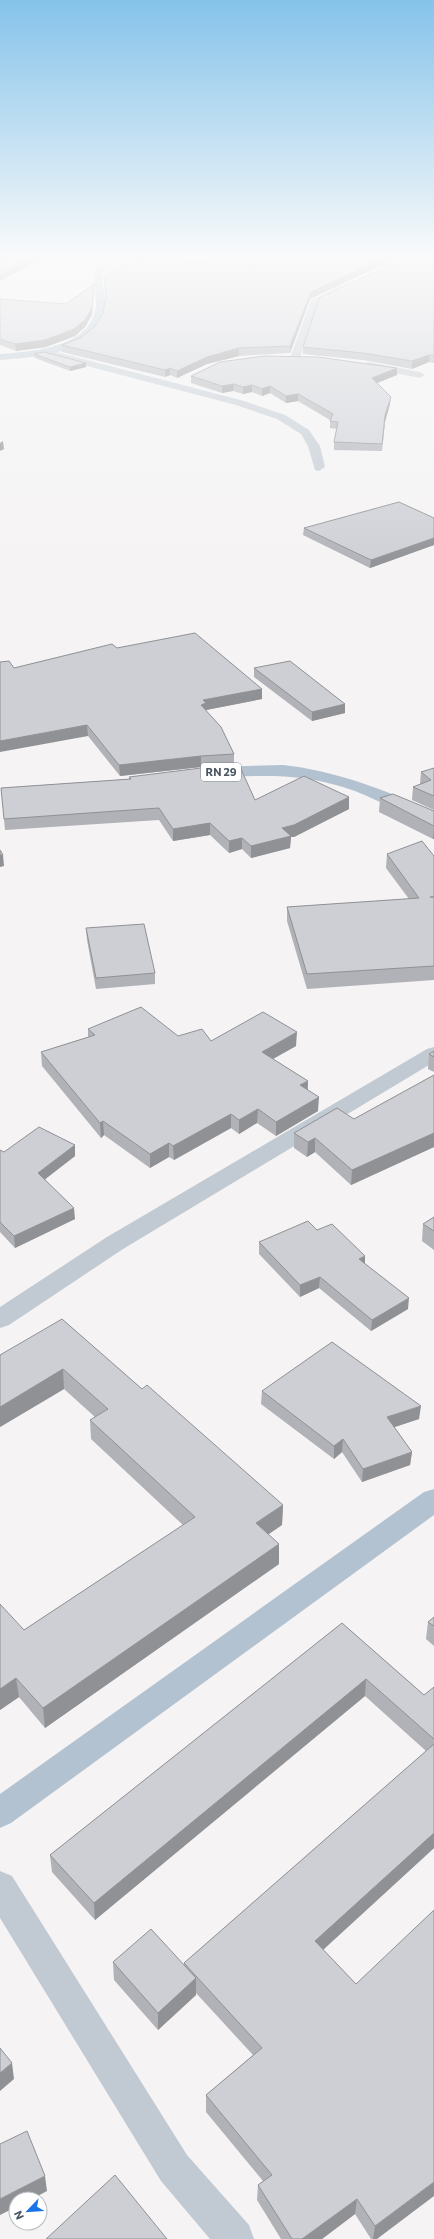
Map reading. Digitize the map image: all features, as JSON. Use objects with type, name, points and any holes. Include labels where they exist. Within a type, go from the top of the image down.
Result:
[{"type":"main road","name":"RN 29","points":[[194,774],[283,770],[330,778],[390,798],[434,819]]},
{"type":"main road","points":[[0,1813],[434,1500]]},
{"type":"street","points":[[82,361],[240,403],[281,417],[305,432],[314,446],[319,467]]},
{"type":"street","points":[[356,364],[420,375]]},
{"type":"street","points":[[173,385],[187,378]]},
{"type":"street","points":[[0,1319],[114,1243],[434,1053]]},
{"type":"street","points":[[0,1887],[174,2168],[235,2239]]},
{"type":"building","points":[[55,361],[80,361],[86,363],[70,367]]},
{"type":"building","points":[[130,361],[197,361],[177,371],[170,368],[165,370]]},
{"type":"building","points":[[350,361],[397,368],[372,378],[391,397],[385,415],[382,444],[334,442],[338,422],[330,421],[333,414],[298,394],[286,396],[270,386],[262,389],[252,385],[243,387],[234,384],[222,386],[191,376],[220,362]]},
{"type":"building","points":[[399,502],[434,518],[434,538],[371,560],[304,528]]},
{"type":"building","points":[[195,633],[262,689],[203,700],[206,703],[201,705],[221,727],[234,754],[119,765],[87,725],[0,741],[0,662],[9,661],[14,668],[112,644],[117,648]]},
{"type":"building","points":[[290,661],[345,704],[312,712],[254,668]]},
{"type":"building","points":[[240,767],[255,800],[304,776],[349,797],[294,825],[282,828],[291,836],[251,846],[242,838],[229,841],[210,823],[173,829],[159,808],[4,819],[1,788],[131,779],[129,777],[201,768]]},
{"type":"building","points":[[434,768],[434,796],[413,787],[431,780],[421,772]]},
{"type":"building","points":[[393,794],[434,811],[434,826],[380,798]]},
{"type":"building","points":[[422,841],[434,856],[434,966],[307,974],[287,907],[419,898],[387,854]]},
{"type":"building","points":[[144,924],[155,973],[96,978],[86,928]]},
{"type":"building","points":[[141,1007],[178,1036],[202,1029],[211,1041],[263,1012],[297,1032],[262,1052],[308,1081],[300,1085],[319,1097],[276,1122],[258,1109],[239,1120],[231,1114],[173,1146],[169,1143],[150,1154],[103,1121],[100,1123],[41,1052],[95,1035],[88,1029]]},
{"type":"building","points":[[434,1051],[434,1057],[429,1054]]},
{"type":"building","points":[[434,1075],[434,1133],[352,1170],[315,1138],[308,1142],[294,1133],[337,1108],[354,1119]]},
{"type":"building","points":[[39,1127],[75,1145],[38,1173],[74,1208],[14,1236],[0,1222],[0,1150],[4,1152]]},
{"type":"building","points":[[434,1217],[434,1231],[423,1224]]},
{"type":"building","points":[[308,1221],[317,1230],[332,1224],[365,1256],[359,1259],[409,1298],[372,1320],[320,1277],[300,1285],[259,1242]]},
{"type":"building","points":[[62,1319],[142,1389],[147,1385],[283,1505],[256,1523],[279,1544],[43,1708],[16,1678],[0,1689],[0,1604],[24,1630],[195,1517],[90,1420],[108,1409],[63,1369],[0,1407],[0,1355]]},
{"type":"building","points":[[332,1342],[421,1406],[387,1417],[412,1452],[363,1469],[343,1439],[334,1446],[262,1391]]},
{"type":"building","points":[[434,1617],[434,1626],[428,1622]]},
{"type":"building","points":[[342,1623],[424,1695],[434,1687],[434,1739],[366,1679],[94,1903],[50,1855]]},
{"type":"building","points":[[434,1744],[434,1833],[315,1941],[356,1984],[434,1910],[434,2182],[375,2226],[357,2199],[302,2239],[292,2239],[258,2185],[272,2175],[206,2095],[262,2048],[184,1963]]},
{"type":"building","points":[[151,1929],[196,1978],[158,2013],[113,1962]]},
{"type":"building","points":[[0,2048],[12,2063],[0,2073]]},
{"type":"building","points":[[27,2131],[45,2176],[16,2191],[8,2191],[8,2195],[0,2199],[0,2144]]},
{"type":"building","points":[[115,2175],[167,2239],[46,2239]]}]
